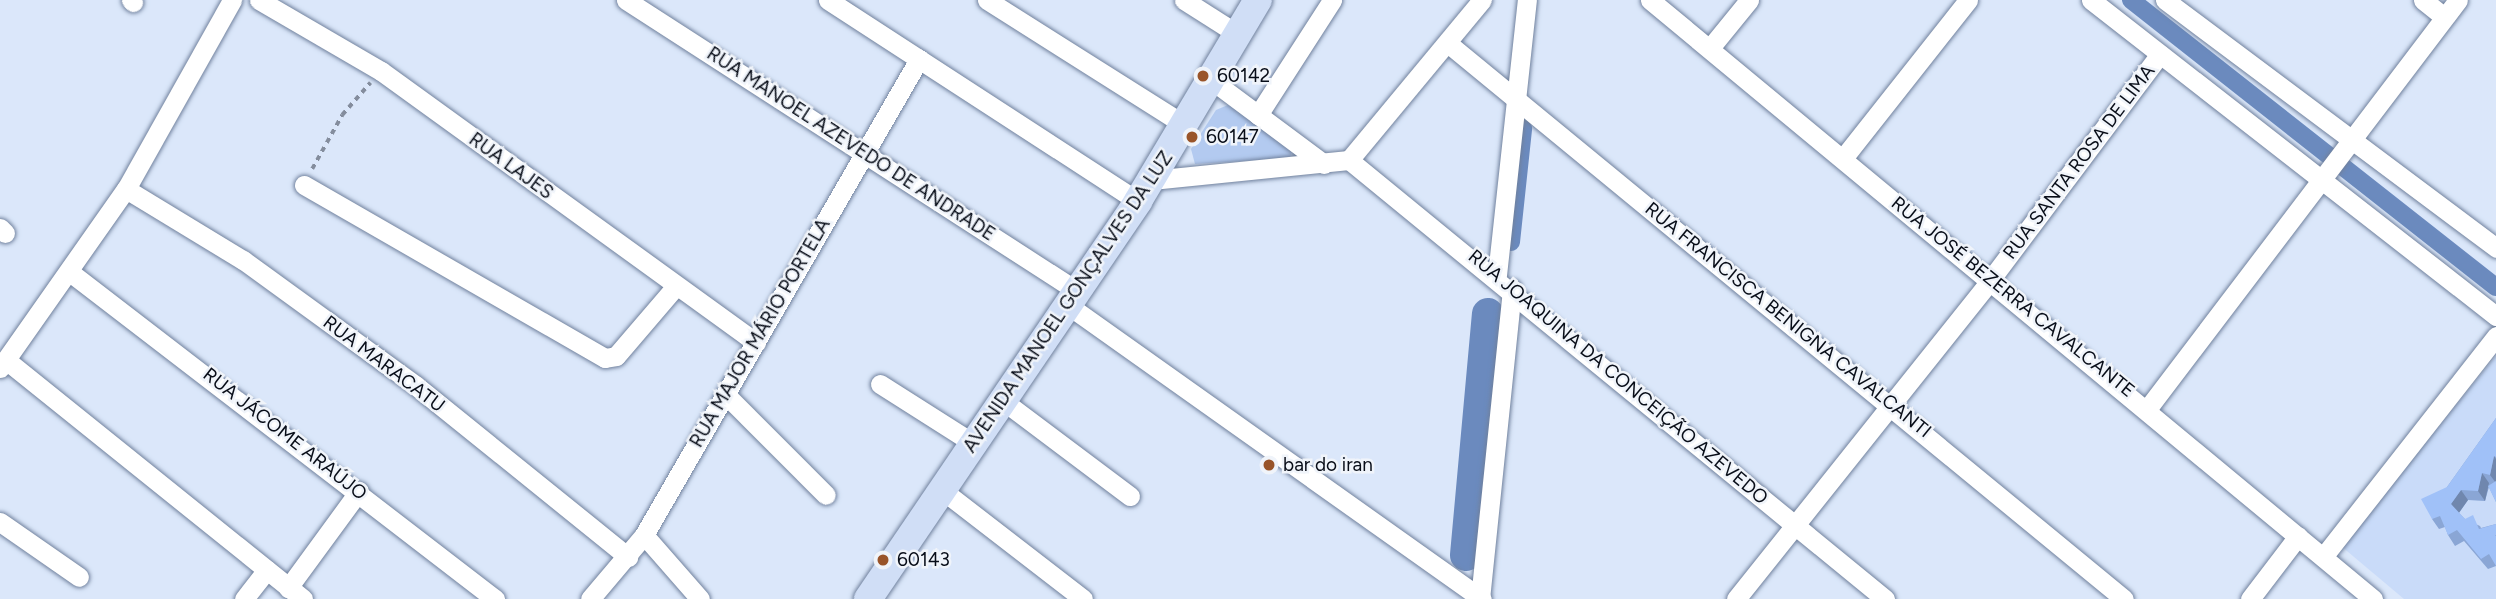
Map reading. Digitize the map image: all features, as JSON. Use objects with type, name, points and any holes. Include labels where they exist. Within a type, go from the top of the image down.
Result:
[{"type":"main road","name":"AVENIDA MANOEL GONÇALVES DA LUZ","points":[[868,599],[1070,296],[1144,191],[1214,82],[1258,0]]},
{"type":"street","points":[[232,0],[126,189],[71,273],[3,364],[295,593],[359,491]]},
{"type":"street","name":"RUA LAJES","points":[[259,0],[381,71],[756,342]]},
{"type":"street","name":"RUA MANOEL AZEVEDO DE ANDRADE","points":[[626,0],[863,149],[1070,296],[1481,599]]},
{"type":"street","points":[[828,0],[919,59],[1144,191],[1349,160],[1450,45],[1482,0]]},
{"type":"street","points":[[986,0],[1186,126]]},
{"type":"street","points":[[1184,0],[1239,35]]},
{"type":"street","points":[[1258,115],[1332,0]]},
{"type":"street","points":[[1497,275],[1527,0]]},
{"type":"street","name":"RUA JOSÉ BEZERRA CAVALCANTE","points":[[1650,0],[2148,408],[2373,599]]},
{"type":"street","points":[[1710,48],[1749,0]]},
{"type":"street","points":[[1844,157],[1968,0]]},
{"type":"street","points":[[2091,0],[2327,177],[2496,316]]},
{"type":"street","points":[[2165,0],[2351,142],[2496,248]]},
{"type":"street","points":[[2423,0],[2444,17]]},
{"type":"street","points":[[2148,408],[2327,177],[2458,0]]},
{"type":"street","name":"RUA FRANCISCA BENIGNA CAVALCANTI","points":[[1450,45],[1889,402],[2124,599]]},
{"type":"street","name":"RUA SANTA ROSA DE LIMA","points":[[1736,599],[1889,402],[1992,279],[2160,54]]},
{"type":"street","name":"RUA MAJOR MÁRIO PORTELA","points":[[590,599],[644,535],[726,395],[863,149],[919,59]]},
{"type":"street","points":[[1214,82],[1324,164]]},
{"type":"street","name":"RUA JOAQUINA DA CONCEIÇÃO AZEVEDO","points":[[1349,160],[1497,275],[1885,599]]},
{"type":"street","points":[[304,185],[600,356],[616,356],[676,286]]},
{"type":"street","name":"RUA MARACATU","points":[[126,189],[243,260],[415,385],[628,556]]},
{"type":"street","name":"RUA JÁCOME ARAÚJO","points":[[71,273],[359,491],[495,599]]},
{"type":"street","points":[[1481,599],[1512,289]]},
{"type":"street","points":[[2323,557],[2496,336]]},
{"type":"street","points":[[880,384],[973,443]]},
{"type":"street","points":[[726,395],[826,495]]},
{"type":"street","points":[[1002,400],[1130,496]]},
{"type":"street","points":[[942,490],[1083,599]]},
{"type":"street","points":[[0,522],[79,577]]},
{"type":"street","points":[[644,535],[700,599]]},
{"type":"street","points":[[2249,599],[2298,536]]},
{"type":"street","points":[[244,599],[267,570]]},
{"type":"path","points":[[304,185],[342,116],[381,71]]},
{"type":"shaded area","points":[[1228,105],[1292,149],[1290,158],[1195,164],[1191,149],[1216,110]]},
{"type":"shaded area","points":[[2496,356],[2496,599],[2404,599],[2341,546]]},
{"type":"building","points":[[2496,418],[2496,457],[2494,456],[2490,475],[2482,473],[2478,491],[2461,490],[2451,504],[2465,519],[2473,515],[2479,529],[2496,524],[2496,566],[2489,554],[2481,559],[2457,530],[2448,535],[2440,516],[2432,519],[2421,499],[2447,487]]},
{"type":"building","points":[[2496,481],[2496,502],[2488,486]]},
{"type":"waterway","points":[[2131,0],[2496,287]]},
{"type":"waterway","points":[[1511,242],[1523,129]]},
{"type":"waterway","points":[[1466,555],[1488,314]]},
{"type":"place","name":"60142","points":[[1203,76]]},
{"type":"place","name":"60147","points":[[1192,137]]},
{"type":"place","name":"bar do iran","points":[[1269,465]]},
{"type":"place","name":"60143","points":[[883,560]]}]
